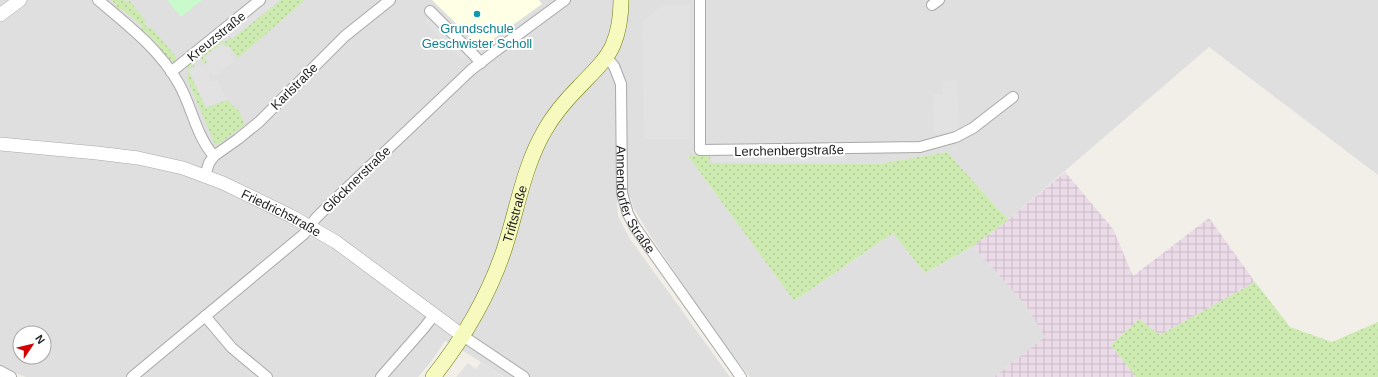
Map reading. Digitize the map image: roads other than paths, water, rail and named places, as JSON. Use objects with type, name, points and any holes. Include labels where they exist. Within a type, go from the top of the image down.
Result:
[{"type":"main road","points":[[606,57],[613,46],[617,35],[621,0]]},
{"type":"main road","name":"Triftstraße","points":[[433,377],[463,336],[478,310],[503,254],[528,169],[539,140],[553,116],[606,57]]},
{"type":"street","points":[[0,15],[20,0]]},
{"type":"street","points":[[98,0],[136,32],[171,72],[184,93],[203,142],[214,156]]},
{"type":"street","name":"Kreuzstraße","points":[[171,72],[260,0]]},
{"type":"street","name":"Karlstraße","points":[[205,176],[209,163],[214,156],[259,122],[345,36],[390,0]]},
{"type":"street","name":"Glöcknerstraße","points":[[132,377],[304,234],[316,218],[334,199],[481,63],[565,0]]},
{"type":"street","name":"Lerchenbergstraße","points":[[700,0],[700,150],[920,147],[956,137],[968,131],[1013,97]]},
{"type":"street","points":[[430,11],[474,54],[481,63]]},
{"type":"street","name":"Annendorfer Straße","points":[[606,57],[614,66],[620,84],[621,180],[624,204],[628,214],[635,227],[741,377]]},
{"type":"street","name":"Friedrichstraße","points":[[0,144],[138,158],[164,163],[223,183],[310,226],[348,251],[463,336],[524,377]]},
{"type":"street","points":[[381,377],[434,315]]},
{"type":"street","points":[[205,316],[232,348],[267,377]]},
{"type":"street","points":[[0,371],[11,377]]},
{"type":"place","name":"Grundschule Geschwister Scholl","points":[[477,14]]}]
